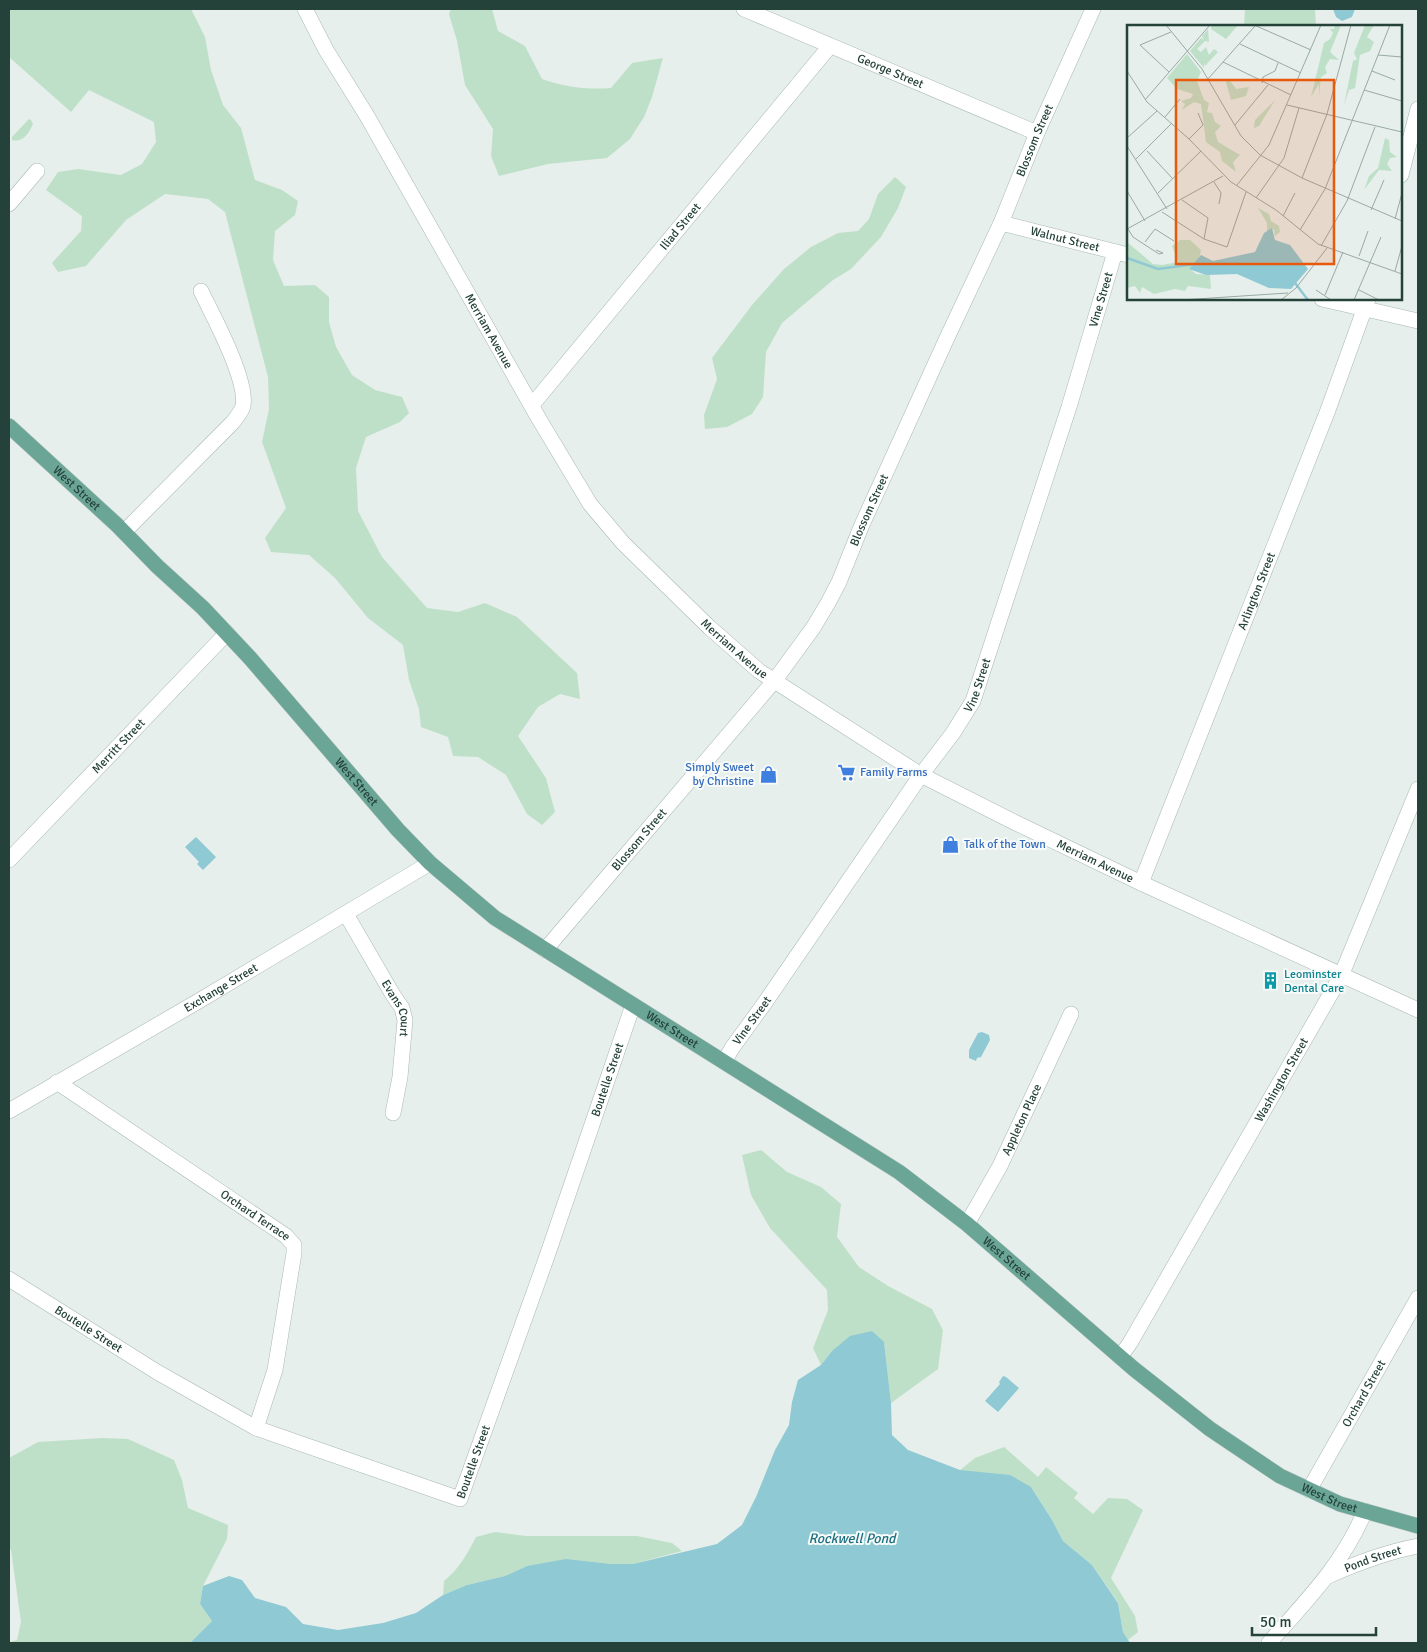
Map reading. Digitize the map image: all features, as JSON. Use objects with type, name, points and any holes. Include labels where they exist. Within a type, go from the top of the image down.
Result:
[{"type":"main road","name":"West Street","points":[[9,426],[124,532],[156,566],[203,608],[250,658],[398,830],[430,862],[495,918],[875,1155],[931,1195],[1120,1357],[1210,1430],[1280,1476],[1309,1490],[1340,1504],[1418,1526]]},
{"type":"street","name":"Merriam Avenue","points":[[305,9],[326,50],[367,116],[590,504],[614,534],[709,627],[759,671],[921,775],[1141,883],[1418,1010]]},
{"type":"street","name":"George Street","points":[[744,9],[776,16],[830,46],[1037,133]]},
{"type":"street","name":"Blossom Street","points":[[545,950],[775,680],[813,628],[839,582],[880,485],[1001,223],[1037,133],[1093,9]]},
{"type":"street","name":"Iliad Street","points":[[532,406],[830,46]]},
{"type":"street","points":[[1402,171],[1418,109]]},
{"type":"street","points":[[9,204],[37,171]]},
{"type":"street","name":"Walnut Street","points":[[1001,223],[1122,254]]},
{"type":"street","name":"Vine Street","points":[[724,1062],[921,775],[953,733],[973,701],[1069,407],[1122,254]]},
{"type":"street","points":[[124,532],[233,422],[243,407],[242,387],[237,370],[201,291]]},
{"type":"street","points":[[1331,300],[1367,304],[1418,321]]},
{"type":"street","name":"Arlington Street","points":[[1141,883],[1328,410],[1367,304]]},
{"type":"street","name":"Merritt Street","points":[[9,860],[227,633]]},
{"type":"street","name":"Washington Street","points":[[1120,1357],[1135,1335],[1341,976],[1418,789]]},
{"type":"street","name":"Exchange Street","points":[[9,1110],[346,914],[430,862]]},
{"type":"street","name":"Evans Court","points":[[346,914],[402,1008],[405,1020],[400,1077],[393,1113]]},
{"type":"street","name":"Boutelle Street","points":[[9,1279],[157,1372],[256,1428],[460,1499],[546,1259],[633,1005]]},
{"type":"street","name":"Appleton Place","points":[[967,1224],[1000,1166],[1071,1014]]},
{"type":"street","name":"Orchard Terrace","points":[[57,1082],[286,1236],[294,1245],[275,1370],[256,1428]]},
{"type":"street","name":"Orchard Street","points":[[1309,1490],[1418,1298]]},
{"type":"street","name":"Pond Street","points":[[1269,1643],[1327,1576],[1351,1542],[1365,1512]]},
{"type":"street","name":"Pond Street","points":[[1327,1576],[1365,1560],[1396,1550],[1418,1546]]},
{"type":"green space","points":[[9,9],[191,9],[205,37],[211,70],[223,105],[241,128],[255,180],[282,190],[298,201],[295,215],[275,231],[273,260],[284,286],[315,285],[329,297],[329,322],[336,347],[352,375],[375,390],[402,397],[409,413],[400,422],[366,437],[356,468],[358,511],[382,557],[427,608],[458,612],[485,603],[517,617],[577,673],[580,699],[560,694],[538,707],[518,736],[546,778],[555,812],[542,825],[527,814],[506,775],[478,757],[453,756],[448,737],[421,727],[419,709],[409,680],[403,645],[368,618],[335,578],[309,555],[271,552],[265,538],[286,508],[262,442],[269,409],[268,377],[225,212],[208,199],[165,194],[126,220],[86,266],[58,272],[52,263],[81,231],[82,216],[46,190],[58,172],[78,169],[121,175],[142,164],[156,142],[154,122],[89,90],[71,112],[9,57]]},
{"type":"green space","points":[[451,9],[492,9],[498,31],[525,46],[542,79],[559,84],[593,89],[611,88],[632,63],[663,58],[644,117],[630,139],[607,158],[548,164],[499,176],[491,156],[493,129],[465,85],[457,41],[449,14]]},
{"type":"green space","points":[[1245,9],[1315,9],[1316,25],[1244,25]]},
{"type":"green space","points":[[29,119],[33,124],[27,134],[22,139],[12,140],[12,137]]},
{"type":"green space","points":[[895,177],[906,187],[898,208],[881,237],[851,269],[833,280],[782,323],[766,352],[763,397],[752,414],[727,427],[705,429],[704,415],[717,379],[712,358],[752,305],[784,269],[811,247],[838,233],[858,231],[869,219],[878,194]]},
{"type":"green space","points":[[761,1150],[787,1172],[821,1187],[841,1204],[837,1237],[859,1267],[888,1286],[932,1309],[943,1330],[938,1369],[891,1403],[884,1342],[832,1351],[821,1365],[813,1348],[828,1310],[827,1290],[770,1228],[751,1195],[742,1155]]},
{"type":"green space","points":[[102,1438],[128,1439],[174,1460],[182,1480],[188,1508],[228,1525],[227,1539],[203,1586],[200,1604],[212,1621],[190,1643],[9,1643],[17,1640],[21,1622],[11,1550],[9,1547],[9,1458],[38,1442]]},
{"type":"green space","points":[[1004,1447],[1038,1477],[1046,1467],[1078,1493],[1074,1498],[1093,1514],[1108,1498],[1127,1499],[1143,1510],[1111,1578],[1135,1616],[1138,1632],[1128,1640],[1123,1632],[1118,1602],[1092,1565],[1063,1541],[1031,1487],[960,1470],[975,1458]]},
{"type":"green space","points":[[495,1532],[526,1536],[637,1536],[672,1543],[682,1551],[633,1564],[527,1566],[505,1576],[467,1585],[443,1595],[444,1581],[459,1566],[476,1537]]},
{"type":"water","points":[[1333,9],[1355,9],[1352,17],[1342,21],[1336,17]]},
{"type":"water","points":[[196,837],[216,857],[203,870],[197,864],[199,862],[185,847]]},
{"type":"water","points":[[982,1032],[989,1035],[990,1040],[981,1057],[977,1058],[976,1061],[969,1058],[969,1050],[978,1033]]},
{"type":"water","name":"Rockwell Pond","points":[[872,1331],[884,1342],[891,1403],[892,1435],[908,1450],[960,1470],[1010,1475],[1031,1487],[1063,1541],[1092,1565],[1118,1603],[1123,1632],[1130,1643],[190,1643],[212,1621],[200,1604],[203,1586],[229,1576],[242,1580],[255,1598],[286,1607],[303,1624],[338,1630],[383,1623],[416,1613],[443,1595],[467,1585],[505,1576],[527,1566],[566,1559],[610,1564],[633,1564],[717,1544],[742,1525],[756,1497],[775,1450],[789,1425],[792,1402],[798,1380],[821,1365],[832,1351],[850,1336]]},
{"type":"water","points":[[1003,1376],[1019,1388],[998,1412],[985,1401],[1000,1384],[999,1382]]},
{"type":"place","name":"Family Farms","points":[[846,772]]},
{"type":"place","name":"Simply Sweet by Christine","points":[[768,774]]},
{"type":"place","name":"Talk of the Town","points":[[950,844]]},
{"type":"place","name":"Leominster Dental Care","points":[[1270,981]]}]
